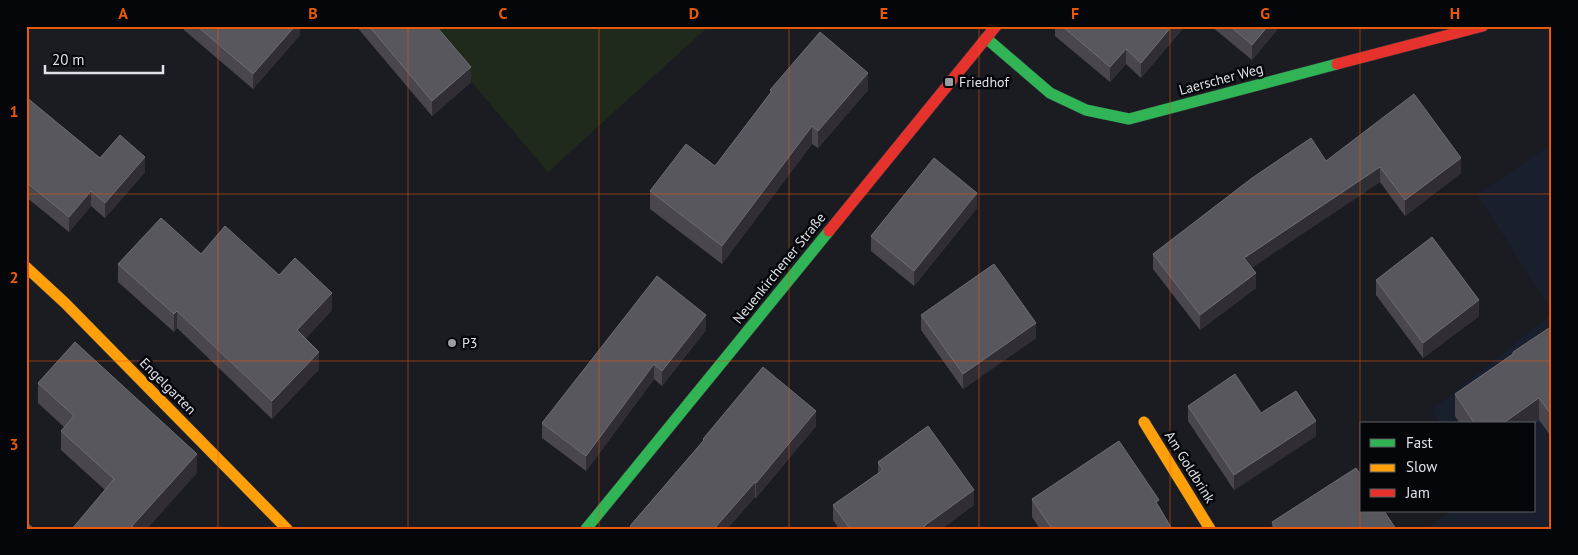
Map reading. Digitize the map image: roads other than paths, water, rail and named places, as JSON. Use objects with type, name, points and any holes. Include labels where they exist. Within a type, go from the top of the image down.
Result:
[{"type":"street","name":"Neuenkirchener Straße","points":[[586,529],[996,26]]},
{"type":"street","name":"Laerscher Weg","points":[[986,38],[1050,93],[1086,110],[1129,119],[1483,26]]},
{"type":"street","name":"Engelgarten","points":[[26,267],[72,310],[287,529]]},
{"type":"street","name":"Am Goldbrink","points":[[1144,422],[1210,529]]},
{"type":"place","name":"Friedhof","points":[[949,82]]},
{"type":"place","name":"P3","points":[[452,343]]}]
